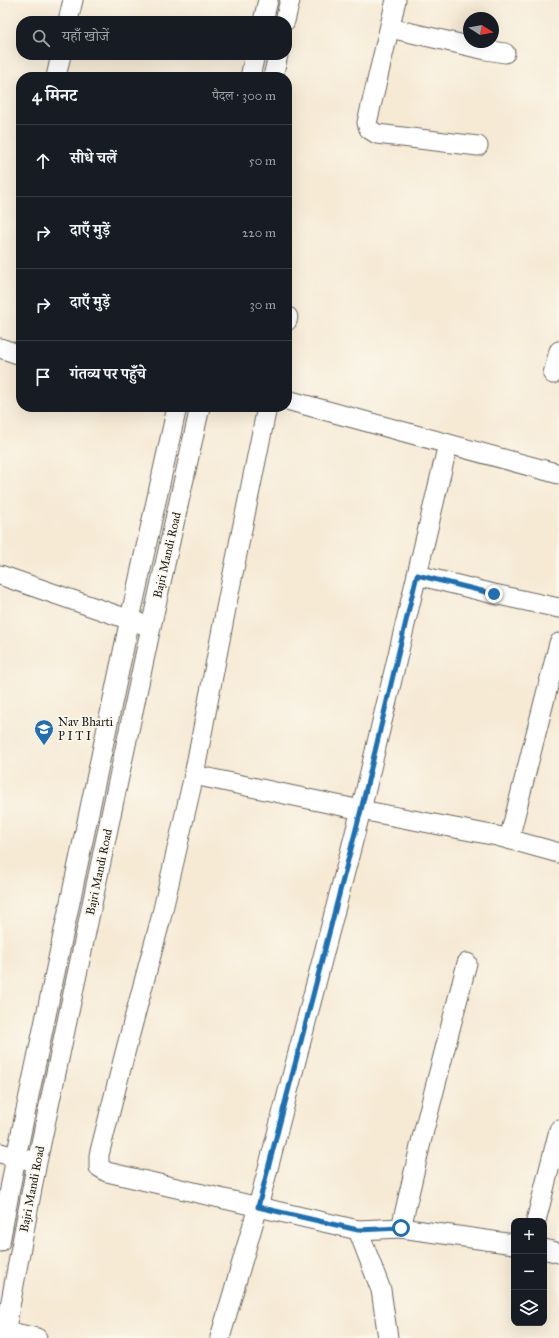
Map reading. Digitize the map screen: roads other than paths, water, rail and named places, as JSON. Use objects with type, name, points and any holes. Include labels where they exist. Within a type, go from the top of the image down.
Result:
[{"type":"street","points":[[69,16],[73,0]]},
{"type":"street","points":[[264,16],[268,0]]},
{"type":"street","points":[[286,16],[290,0]]},
{"type":"street","points":[[396,0],[368,123],[368,129],[377,134],[478,146]]},
{"type":"street","points":[[390,28],[505,53]]},
{"type":"street","points":[[57,72],[60,60]]},
{"type":"street","points":[[251,72],[254,60]]},
{"type":"street","points":[[274,72],[277,60]]},
{"type":"street","points":[[0,348],[16,353]]},
{"type":"street","points":[[553,374],[559,352]]},
{"type":"street","points":[[292,401],[559,474]]},
{"type":"street","points":[[0,1242],[8,1155],[176,412]]},
{"type":"street","name":"Bajri Mandi Road","points":[[5,1334],[37,1162],[151,627],[199,412]]},
{"type":"street","points":[[266,412],[205,711],[194,775],[161,918],[99,1155],[99,1166],[107,1172],[358,1230],[401,1228],[511,1244]]},
{"type":"street","points":[[220,1338],[258,1207],[361,810],[448,444]]},
{"type":"street","points":[[0,574],[151,627]]},
{"type":"street","points":[[417,575],[559,608]]},
{"type":"street","points":[[509,839],[558,652]]},
{"type":"street","points":[[194,775],[509,839],[559,853]]},
{"type":"street","points":[[401,1228],[422,1138],[467,963]]},
{"type":"street","points":[[537,1218],[559,1130]]},
{"type":"street","points":[[8,1155],[37,1162]]},
{"type":"street","points":[[358,1230],[381,1290],[388,1338]]},
{"type":"street","points":[[547,1250],[559,1253]]},
{"type":"street","points":[[5,1334],[37,1338]]},
{"type":"place","name":"Nav Bharti P I T I","points":[[44,746]]}]
